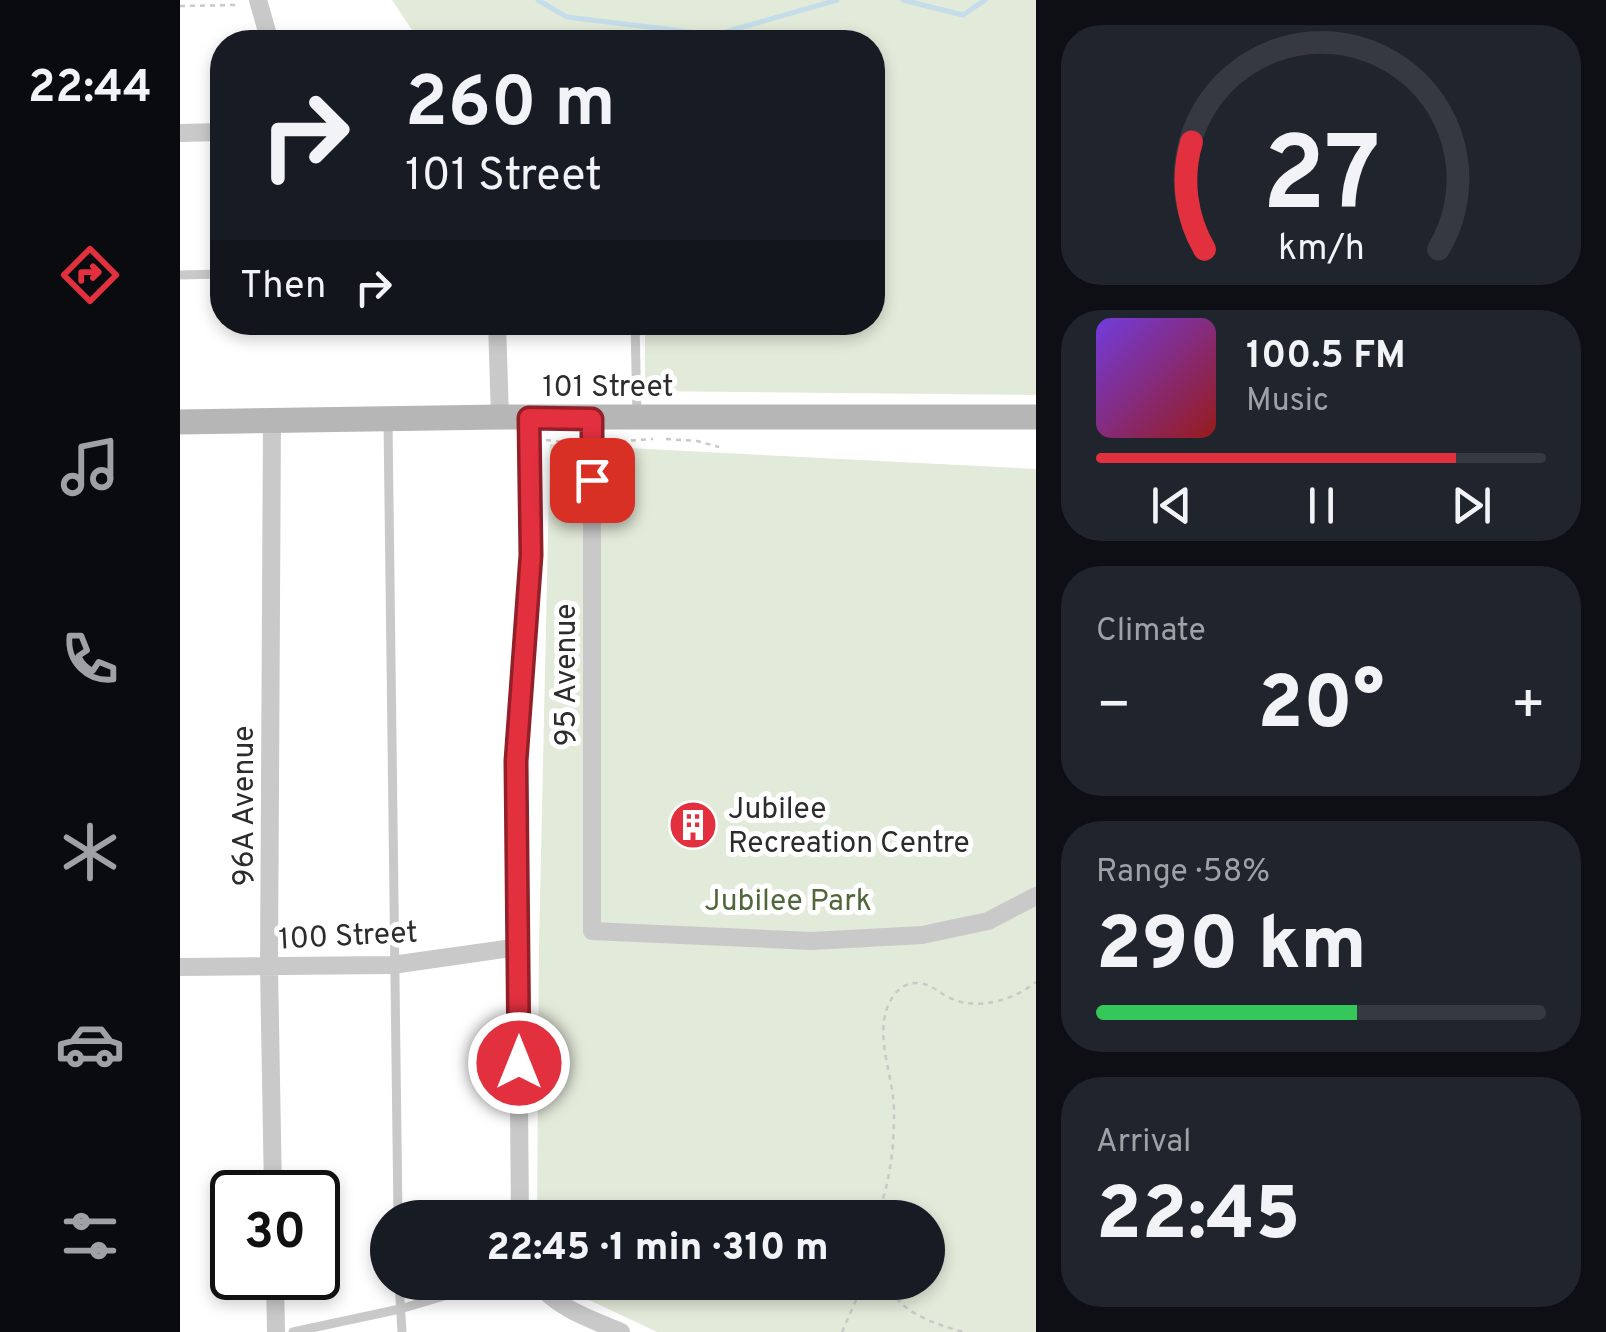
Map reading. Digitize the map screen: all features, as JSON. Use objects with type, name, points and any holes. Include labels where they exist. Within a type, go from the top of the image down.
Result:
[{"type":"street","points":[[258,0],[267,30]]},
{"type":"street","points":[[180,133],[210,132]]},
{"type":"street","points":[[497,335],[500,417]]},
{"type":"street","name":"101 Street","points":[[180,422],[500,417],[529,428],[592,431],[638,419],[1036,417]]},
{"type":"street","name":"96A Avenue","points":[[272,421],[273,1170]]},
{"type":"street","points":[[520,1200],[516,761],[531,555],[529,428]]},
{"type":"street","name":"95 Avenue","points":[[592,431],[592,931],[812,941],[922,935],[988,921],[1036,896]]},
{"type":"street","name":"100 Street","points":[[180,967],[392,965],[518,947]]},
{"type":"street","points":[[275,1300],[276,1332]]},
{"type":"street","points":[[554,1300],[620,1332]]},
{"type":"lane","points":[[180,274],[210,274]]},
{"type":"lane","points":[[635,335],[638,419]]},
{"type":"lane","points":[[388,418],[398,1200]]},
{"type":"lane","points":[[400,1300],[402,1332]]},
{"type":"lane","points":[[293,1332],[433,1300]]},
{"type":"path","points":[[180,6],[238,5]]},
{"type":"path","points":[[529,428],[592,431],[719,447]]},
{"type":"path","points":[[883,1200],[894,1111],[884,1022],[894,996],[900,988],[913,983],[933,986],[947,997],[963,1002],[996,1002],[1022,993],[1036,982]]},
{"type":"path","points":[[842,1332],[856,1300]]},
{"type":"path","points":[[896,1300],[921,1318],[963,1332]]},
{"type":"green space","points":[[392,0],[1036,0],[1036,395],[645,391],[645,335],[885,335],[885,30],[412,30]]},
{"type":"green space","name":"Jubilee Park","points":[[550,444],[1036,469],[1036,1332],[657,1332],[589,1300],[945,1300],[945,1200],[537,1200]]},
{"type":"waterway","points":[[538,0],[567,17],[674,30]]},
{"type":"waterway","points":[[732,30],[837,0]]},
{"type":"waterway","points":[[903,0],[963,15],[985,0]]},
{"type":"place","name":"Jubilee Recreation Centre","points":[[693,825]]},
{"type":"route","points":[[519,1063],[516,761],[531,555],[529,418],[592,419],[592,480]]}]
